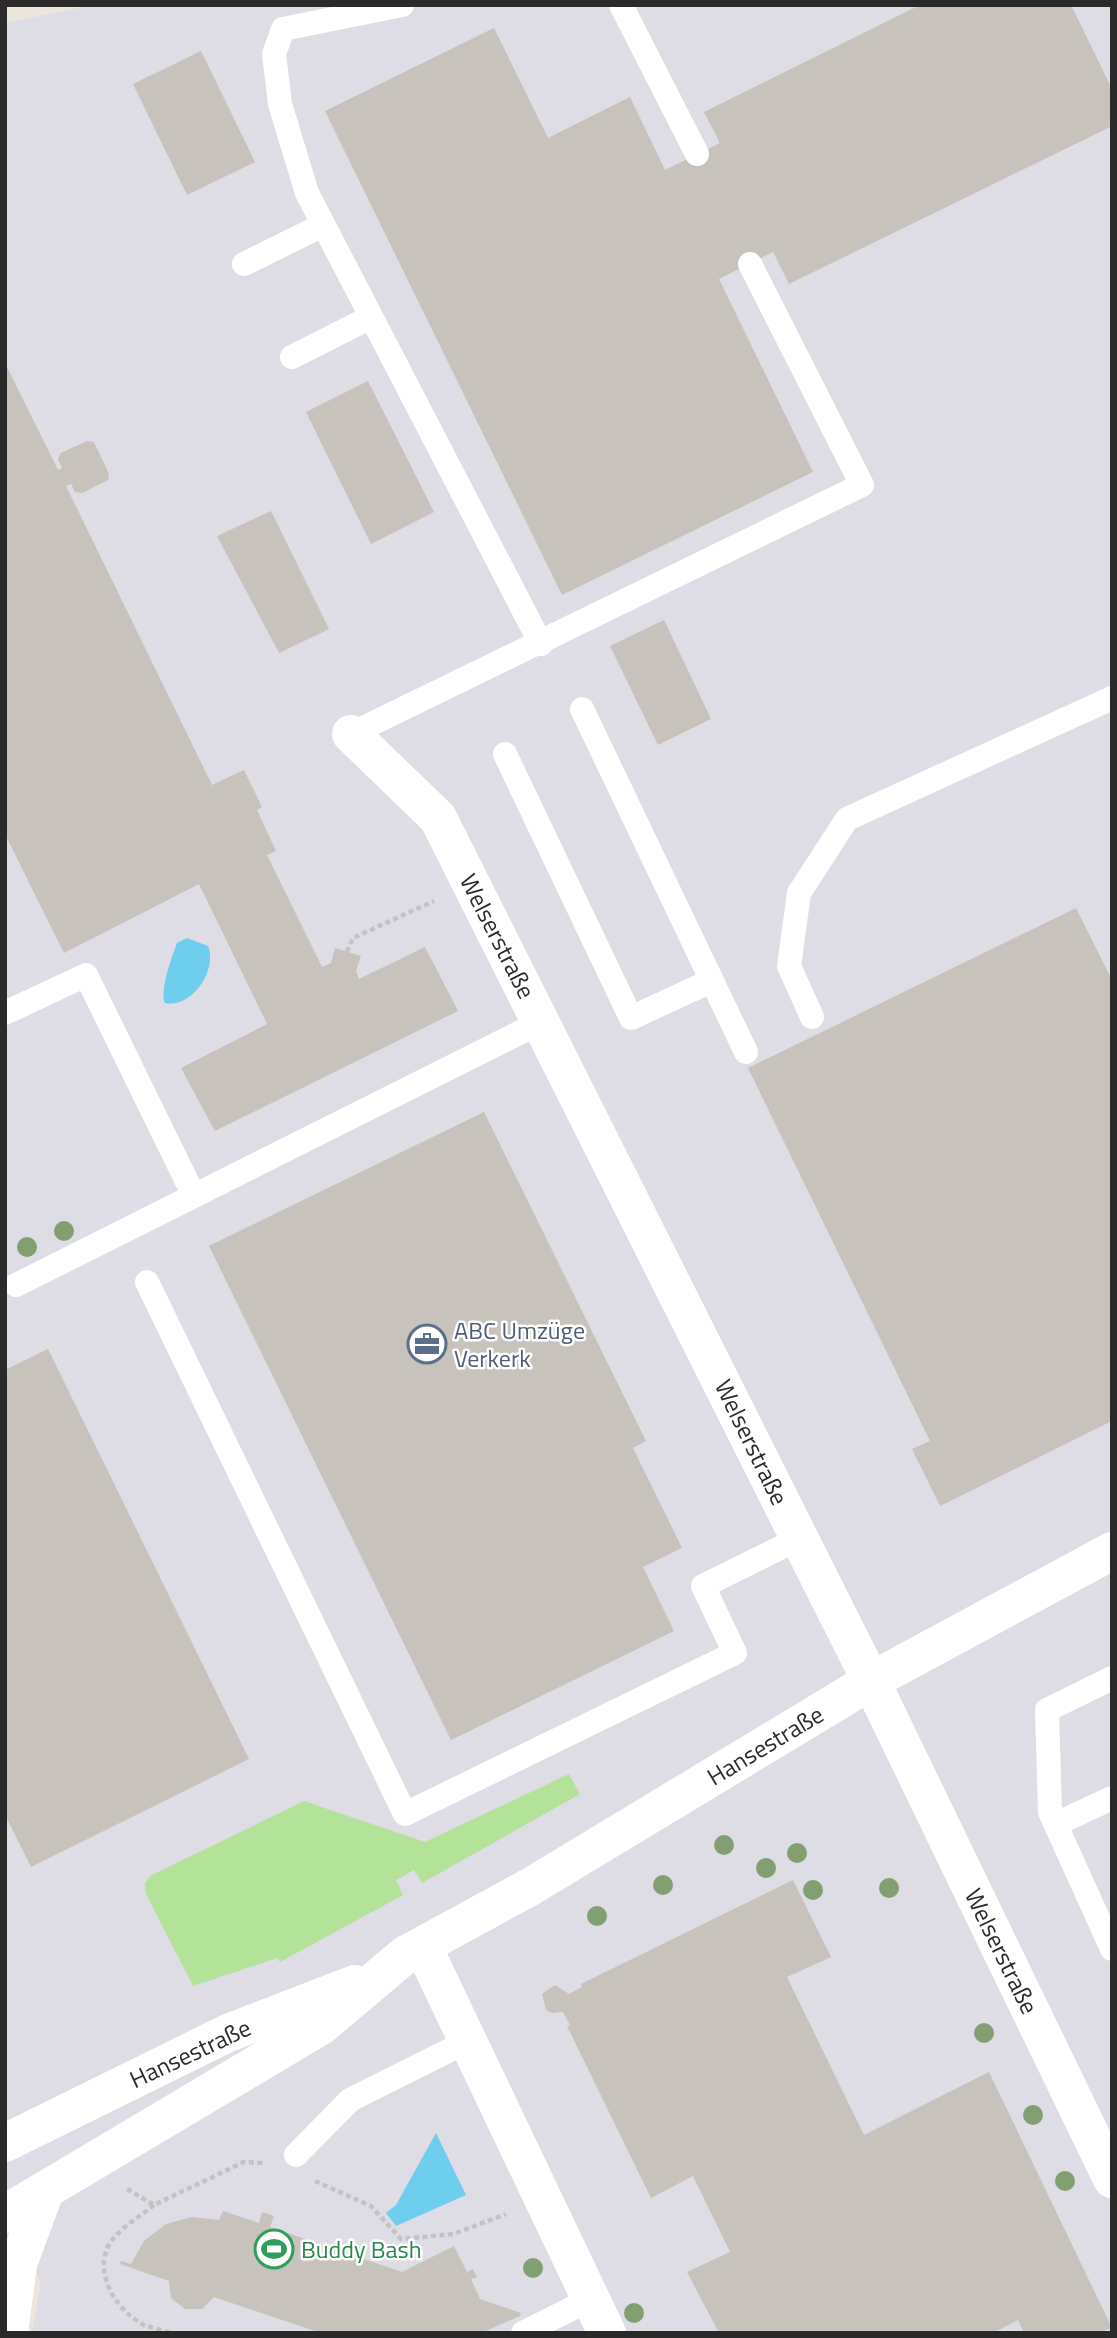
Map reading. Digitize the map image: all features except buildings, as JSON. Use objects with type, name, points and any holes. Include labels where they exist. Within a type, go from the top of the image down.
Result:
[{"type":"street","name":"Welserstraße","points":[[351,734],[438,818],[871,1681],[1112,2179]]},
{"type":"street","name":"Hansestraße","points":[[5,2214],[321,2026],[380,1974],[423,1947],[530,1887],[871,1681],[1112,1550]]},
{"type":"street","points":[[423,1947],[599,2316]]},
{"type":"street","name":"Hansestraße","points":[[5,2143],[228,2033],[380,1974]]},
{"type":"street","points":[[9,2333],[18,2264],[45,2191]]},
{"type":"lane","points":[[402,5],[282,29],[274,54],[280,104],[307,193],[541,644]]},
{"type":"lane","points":[[621,5],[697,154]]},
{"type":"lane","points":[[244,264],[323,225]]},
{"type":"lane","points":[[351,734],[541,644],[862,485],[750,264]]},
{"type":"lane","points":[[292,357],[371,317]]},
{"type":"lane","points":[[812,1017],[789,966],[799,893],[847,820],[1112,698]]},
{"type":"lane","points":[[582,709],[746,1052]]},
{"type":"lane","points":[[505,754],[631,1018],[711,981]]},
{"type":"lane","points":[[5,1013],[86,975],[194,1196]]},
{"type":"lane","points":[[16,1285],[541,1021]]},
{"type":"lane","points":[[147,1282],[405,1814],[735,1653],[703,1586],[800,1538]]},
{"type":"lane","points":[[1112,1678],[1046,1710],[1050,1812],[1112,1950]]},
{"type":"lane","points":[[1056,1824],[1112,1798]]},
{"type":"lane","points":[[285,2159],[350,2100],[468,2041]]},
{"type":"lane","points":[[523,2333],[599,2316]]},
{"type":"path","points":[[348,952],[353,938],[471,884]]},
{"type":"path","points":[[170,2333],[145,2325],[124,2311],[114,2297],[104,2264],[107,2247],[154,2205],[244,2162],[285,2159]]},
{"type":"path","points":[[310,2179],[371,2206],[401,2239],[453,2234],[545,2203]]},
{"type":"path","points":[[126,2189],[154,2205]]},
{"type":"shaded area","points":[[94,5],[1112,5],[1112,2333],[32,2333],[41,2284],[5,2183],[5,23]]},
{"type":"green space","points":[[569,1774],[580,1794],[422,1883],[414,1870],[396,1880],[403,1895],[280,1962],[277,1958],[193,1986],[146,1894],[145,1883],[150,1876],[304,1801],[425,1842]]},
{"type":"water","points":[[187,938],[208,946],[210,956],[206,976],[193,994],[184,1000],[165,1003],[165,983],[172,956],[177,943]]},
{"type":"water","points":[[436,2133],[466,2195],[396,2226],[386,2213],[396,2205]]},
{"type":"place","name":"ABC Umzüge Verkerk","points":[[427,1344]]},
{"type":"place","name":"Buddy Bash","points":[[274,2249]]}]
